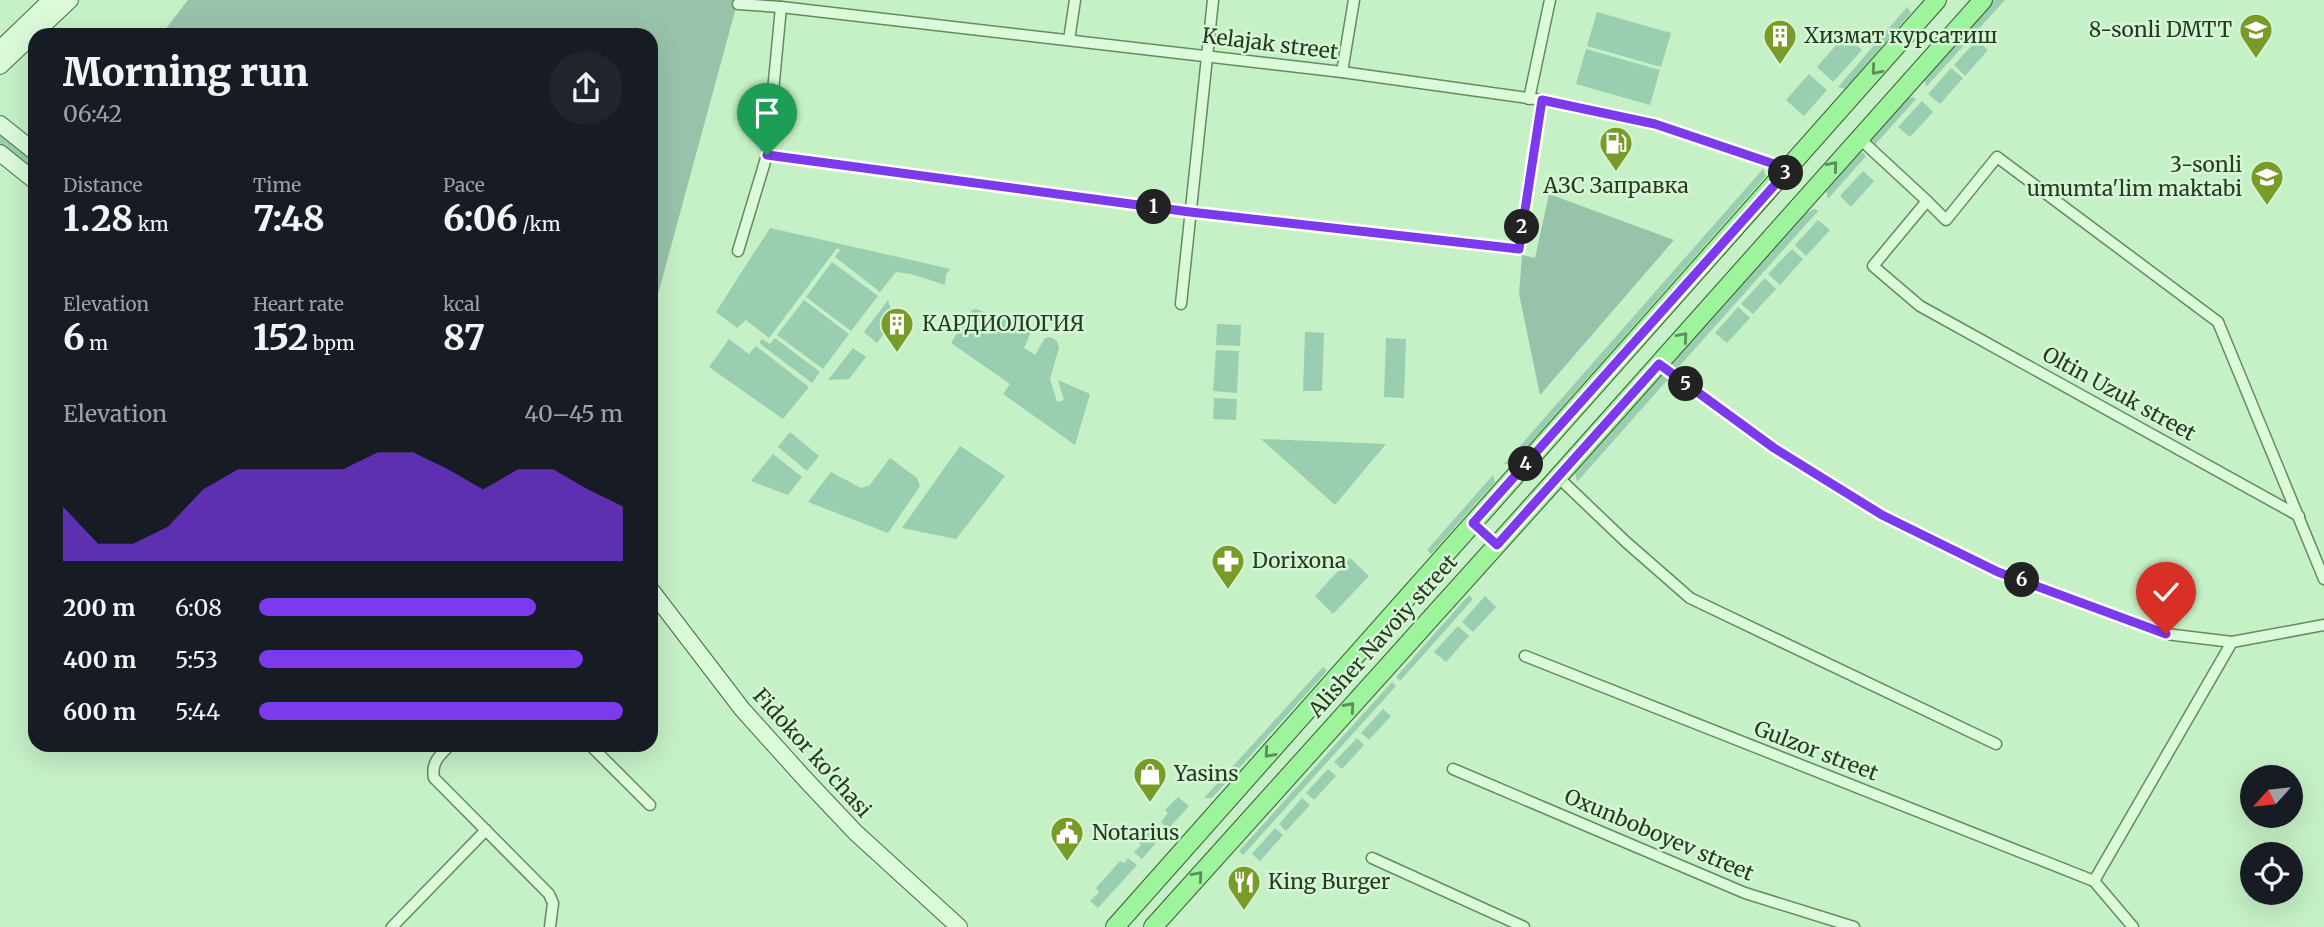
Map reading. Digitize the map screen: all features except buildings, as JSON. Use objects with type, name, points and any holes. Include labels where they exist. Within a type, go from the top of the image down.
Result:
[{"type":"main road","name":"Alisher Navoiy street","points":[[1115,927],[1937,0]]},
{"type":"main road","name":"Alisher Navoiy street","points":[[1153,927],[1983,0]]},
{"type":"main road","points":[[1473,523],[1497,545]]},
{"type":"street","points":[[0,49],[51,0]]},
{"type":"street","points":[[40,28],[70,0]]},
{"type":"street","points":[[838,14],[842,0]]},
{"type":"street","points":[[1069,40],[1075,0]]},
{"type":"street","points":[[1181,304],[1213,0]]},
{"type":"street","points":[[1342,72],[1354,0]]},
{"type":"street","points":[[1529,99],[1550,0]]},
{"type":"street","name":"Kelajak street","points":[[737,4],[1342,72],[1542,100],[1655,124],[1789,169]]},
{"type":"street","points":[[738,251],[767,155],[781,7]]},
{"type":"street","points":[[0,66],[28,40]]},
{"type":"street","points":[[767,155],[1190,212],[1519,249],[1542,100]]},
{"type":"street","points":[[0,124],[28,146]]},
{"type":"street","points":[[1859,138],[1946,220],[1997,157],[2218,322],[2324,579]]},
{"type":"street","points":[[0,153],[28,175]]},
{"type":"street","name":"Oltin Uzuk street","points":[[1927,201],[1873,266],[1920,306],[2299,516]]},
{"type":"street","points":[[1659,364],[1774,448],[1882,515],[1998,572],[2166,634],[2232,642],[2324,625]]},
{"type":"street","points":[[1558,477],[1690,598],[1996,744]]},
{"type":"street","name":"Fidokor ko'chasi","points":[[658,599],[742,709],[805,779],[855,832],[959,927]]},
{"type":"street","points":[[2094,881],[2232,642]]},
{"type":"street","name":"Gulzor street","points":[[1525,656],[2094,881],[2133,927]]},
{"type":"street","points":[[443,752],[432,768],[434,778],[549,894],[553,902],[550,927]]},
{"type":"street","points":[[597,752],[650,805]]},
{"type":"street","name":"Oxunboboyev street","points":[[1453,769],[1745,893],[1854,927]]},
{"type":"street","points":[[391,927],[486,830]]},
{"type":"street","points":[[1372,858],[1524,927]]},
{"type":"green space","points":[[188,0],[738,0],[658,294],[658,28],[166,28]]},
{"type":"green space","points":[[1994,0],[2005,0],[1926,87],[1924,78]]},
{"type":"green space","points":[[1907,7],[1911,13],[1845,89],[1838,87]]},
{"type":"green space","points":[[1597,12],[1671,33],[1661,67],[1587,46]]},
{"type":"green space","points":[[1845,35],[1862,50],[1833,82],[1817,67]]},
{"type":"green space","points":[[1977,40],[1988,50],[1965,76],[1954,65]]},
{"type":"green space","points":[[1586,49],[1660,70],[1650,105],[1576,84]]},
{"type":"green space","points":[[1951,68],[1963,78],[1940,104],[1928,94]]},
{"type":"green space","points":[[1809,74],[1827,90],[1804,116],[1786,100]]},
{"type":"green space","points":[[1907,98],[1916,99],[1872,148],[1870,139]]},
{"type":"green space","points":[[1922,101],[1933,112],[1910,137],[1898,127]]},
{"type":"green space","points":[[0,134],[28,156],[28,166],[0,144]]},
{"type":"green space","points":[[1861,151],[1866,156],[1828,199],[1826,191]]},
{"type":"green space","points":[[1763,169],[1766,176],[1512,464],[1504,464]]},
{"type":"green space","points":[[1863,171],[1874,181],[1851,207],[1840,196]]},
{"type":"green space","points":[[1549,194],[1674,240],[1540,395],[1519,294],[1522,255],[1535,258]]},
{"type":"green space","points":[[1815,209],[1818,211],[1675,371],[1670,366],[1805,213]]},
{"type":"green space","points":[[1818,220],[1830,230],[1806,256],[1795,245]]},
{"type":"green space","points":[[770,228],[951,269],[946,274],[945,285],[896,272],[880,292],[835,257],[840,250],[837,248],[769,338],[746,320],[737,328],[716,312]]},
{"type":"green space","points":[[1792,249],[1803,259],[1780,285],[1768,274]]},
{"type":"green space","points":[[832,262],[878,296],[851,331],[806,297]]},
{"type":"green space","points":[[1765,278],[1776,289],[1753,314],[1741,304]]},
{"type":"green space","points":[[804,300],[849,334],[823,369],[777,335]]},
{"type":"green space","points":[[888,300],[894,320],[877,343],[864,332]]},
{"type":"green space","points":[[1738,307],[1750,318],[1727,343],[1715,333]]},
{"type":"green space","points":[[976,309],[1029,329],[1031,332],[1024,348],[1035,355],[1045,338],[1050,337],[1057,341],[1059,348],[1050,379],[1057,402],[1064,400],[1058,380],[1090,394],[1075,445],[1003,394],[1010,384],[951,343],[972,310]]},
{"type":"green space","points":[[1217,324],[1241,325],[1240,346],[1216,345]]},
{"type":"green space","points":[[1305,332],[1324,333],[1322,391],[1303,391]]},
{"type":"green space","points":[[775,338],[820,372],[812,383],[759,343],[762,339],[770,344]]},
{"type":"green space","points":[[1386,338],[1406,339],[1404,398],[1384,397]]},
{"type":"green space","points":[[729,339],[749,354],[756,346],[809,387],[783,419],[709,367]]},
{"type":"green space","points":[[853,348],[866,357],[849,379],[828,380]]},
{"type":"green space","points":[[1216,350],[1239,351],[1237,393],[1213,391]]},
{"type":"green space","points":[[1664,373],[1670,377],[1577,482],[1575,473]]},
{"type":"green space","points":[[1214,398],[1237,399],[1236,420],[1213,419]]},
{"type":"green space","points":[[790,432],[819,456],[807,471],[778,447]]},
{"type":"green space","points":[[1261,439],[1386,444],[1335,505]]},
{"type":"green space","points":[[960,446],[1005,476],[956,539],[902,528]]},
{"type":"green space","points":[[773,454],[802,477],[788,495],[751,481]]},
{"type":"green space","points":[[890,458],[917,478],[920,486],[888,533],[808,502],[831,472],[861,488],[870,485]]},
{"type":"green space","points":[[1493,475],[1495,482],[1431,554],[1427,550]]},
{"type":"green space","points":[[1350,558],[1369,576],[1333,614],[1315,596]]},
{"type":"green space","points":[[1469,595],[1473,599],[1400,681],[1396,677]]},
{"type":"green space","points":[[1485,596],[1496,607],[1473,632],[1462,622]]},
{"type":"green space","points":[[1458,626],[1469,636],[1446,662],[1434,652]]},
{"type":"green space","points":[[1323,667],[1327,671],[1212,798],[1204,798]]},
{"type":"green space","points":[[1392,682],[1396,686],[1243,855],[1239,851]]},
{"type":"green space","points":[[1383,709],[1391,716],[1369,740],[1361,733]]},
{"type":"green space","points":[[1357,738],[1364,745],[1342,769],[1334,762]]},
{"type":"green space","points":[[1328,769],[1336,776],[1314,800],[1306,793]]},
{"type":"green space","points":[[1178,797],[1189,806],[1168,829],[1161,822],[1168,813],[1165,810]]},
{"type":"green space","points":[[1302,798],[1310,805],[1286,831],[1279,824]]},
{"type":"green space","points":[[1156,828],[1163,835],[1142,859],[1134,852],[1141,845],[1138,842],[1148,830],[1151,833]]},
{"type":"green space","points":[[1275,828],[1283,835],[1260,861],[1252,854]]},
{"type":"green space","points":[[1128,858],[1137,865],[1098,908],[1090,901],[1099,892],[1096,888],[1120,861],[1124,863]]},
{"type":"place","name":"8-sonli DMTT","points":[[2256,60]]},
{"type":"place","name":"Хизмат курсатиш","points":[[1780,66]]},
{"type":"place","name":"АЗС Заправка","points":[[1616,173]]},
{"type":"place","name":"3-sonli umumta'lim maktabi","points":[[2267,207]]},
{"type":"place","name":"КАРДИОЛОГИЯ","points":[[897,354]]},
{"type":"place","name":"Dorixona","points":[[1228,591]]},
{"type":"place","name":"Yasins","points":[[1150,804]]},
{"type":"place","name":"Notarius","points":[[1067,863]]},
{"type":"place","name":"King Burger","points":[[1244,912]]},
{"type":"route","points":[[767,155],[1190,212],[1519,249],[1542,100],[1655,124],[1789,169],[1473,523],[1497,545],[1659,364],[1774,448],[1882,515],[1998,572],[2166,634]]}]
